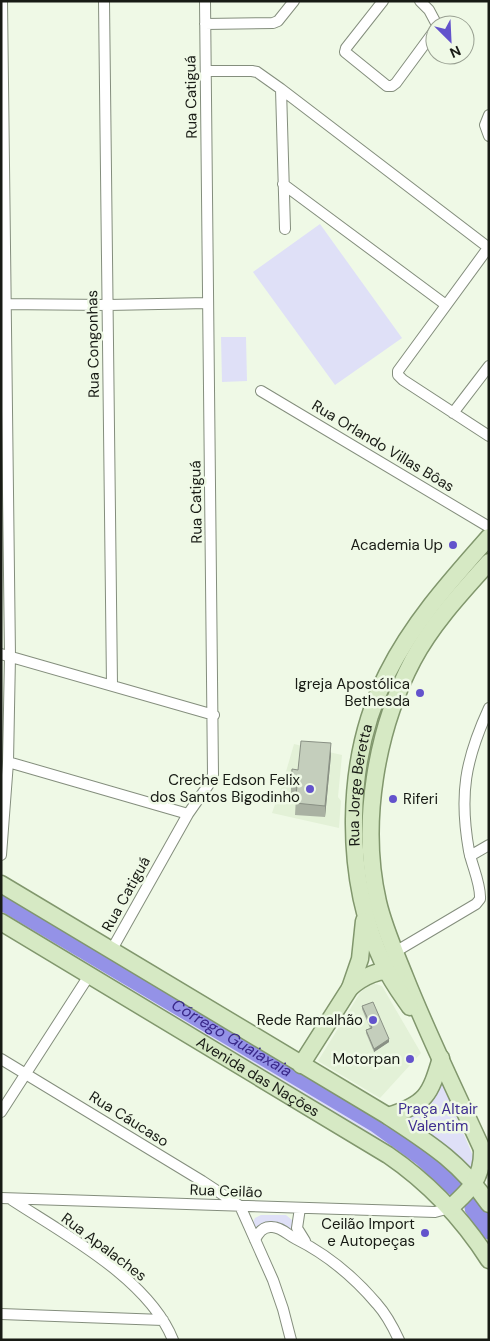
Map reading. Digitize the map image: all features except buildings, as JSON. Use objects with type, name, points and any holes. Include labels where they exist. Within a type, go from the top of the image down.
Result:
[{"type":"main road","name":"Rua Jorge Beretta","points":[[424,1025],[387,972],[365,912],[356,859],[355,806],[362,752],[376,700],[414,628],[444,589],[489,537]]},
{"type":"main road","name":"Rua Jorge Beretta","points":[[485,1154],[424,1025],[395,952],[378,900],[372,858],[372,807],[374,781],[381,748],[393,706],[413,660],[442,616],[489,562]]},
{"type":"main road","name":"Avenida das Nações","points":[[1,884],[388,1116],[449,1158],[474,1183],[489,1204]]},
{"type":"main road","points":[[301,1065],[350,988],[360,959],[365,912]]},
{"type":"main road","name":"Avenida das Nações","points":[[1,922],[388,1155],[420,1179],[450,1208],[489,1260]]},
{"type":"main road","points":[[350,988],[366,976],[387,972]]},
{"type":"main road","points":[[388,1116],[411,1108],[422,1100],[433,1084],[440,1058]]},
{"type":"main road","points":[[450,1208],[468,1192],[474,1183],[485,1154]]},
{"type":"street","points":[[1,855],[8,762],[2,1]]},
{"type":"street","name":"Rua Congonhas","points":[[104,1],[112,685]]},
{"type":"street","name":"Rua Catiguá","points":[[111,951],[188,814],[210,784],[213,775],[214,715],[205,1]]},
{"type":"street","points":[[205,24],[273,23],[278,21],[294,1]]},
{"type":"street","points":[[383,1],[346,48],[345,52],[385,85],[389,86],[394,85],[425,43]]},
{"type":"street","points":[[420,1],[432,15]]},
{"type":"street","points":[[206,71],[257,72],[281,88],[487,249],[489,264]]},
{"type":"street","points":[[281,88],[285,229]]},
{"type":"street","points":[[489,115],[485,126],[489,136]]},
{"type":"street","points":[[284,184],[446,305]]},
{"type":"street","points":[[487,249],[399,368],[398,375],[489,436]]},
{"type":"street","points":[[3,304],[108,305],[208,303]]},
{"type":"street","points":[[453,413],[489,366]]},
{"type":"street","name":"Rua Orlando Villas Bôas","points":[[261,391],[489,527]]},
{"type":"street","points":[[6,655],[214,715]]},
{"type":"street","points":[[395,952],[478,902],[480,894],[465,828],[464,798],[468,769],[489,708]]},
{"type":"street","points":[[8,762],[188,814]]},
{"type":"street","points":[[470,856],[489,846]]},
{"type":"street","points":[[1,1112],[90,974]]},
{"type":"street","name":"Rua Cáucaso","points":[[1,1059],[240,1206]]},
{"type":"street","name":"Rua Apalaches","points":[[1,1194],[6,1199],[93,1253],[122,1275],[140,1292],[164,1320],[173,1340]]},
{"type":"street","name":"Rua Ceilão","points":[[6,1199],[435,1212],[450,1208]]},
{"type":"street","points":[[240,1206],[278,1295],[292,1340]]},
{"type":"street","points":[[300,1208],[297,1228],[299,1235],[305,1242]]},
{"type":"street","points":[[255,1240],[261,1231],[273,1227],[305,1242],[345,1272],[363,1289],[378,1305],[399,1340]]},
{"type":"street","points":[[1,1314],[164,1320]]},
{"type":"shaded area","name":"Creche Edson Felix dos Santos Bigodinho","points":[[294,744],[342,755],[338,797],[341,801],[339,828],[272,813]]},
{"type":"shaded area","points":[[373,983],[382,986],[421,1053],[380,1098],[318,1061],[360,993]]},
{"type":"green space","points":[[320,224],[402,338],[335,385],[253,272]]},
{"type":"green space","points":[[221,337],[246,337],[247,381],[222,382]]},
{"type":"green space","points":[[1,904],[81,952],[77,959],[1,913]]},
{"type":"green space","points":[[85,954],[374,1127],[420,1160],[449,1187],[442,1187],[424,1171],[392,1148],[81,961]]},
{"type":"green space","name":"Praça Altair Valentim","points":[[440,1079],[474,1158],[475,1163],[471,1168],[453,1151],[407,1118]]},
{"type":"green space","points":[[261,1215],[286,1215],[292,1220],[293,1229],[256,1231],[253,1222],[255,1218]]},
{"type":"waterway","name":"Córrego Guaiaxaia","points":[[1,900],[376,1123],[423,1157],[455,1187]]},
{"type":"waterway","name":"Córrego Guaiaxaia","points":[[474,1208],[489,1230]]},
{"type":"place","name":"Academia Up","points":[[453,545]]},
{"type":"place","name":"Igreja Apostólica Bethesda","points":[[420,693]]},
{"type":"place","name":"Creche Edson Felix dos Santos Bigodinho","points":[[310,789]]},
{"type":"place","name":"Riferi","points":[[393,799]]},
{"type":"place","name":"Rede Ramalhão","points":[[373,1020]]},
{"type":"place","name":"Motorpan","points":[[410,1059]]},
{"type":"place","name":"Ceilão Import e Autopeças","points":[[425,1233]]}]
